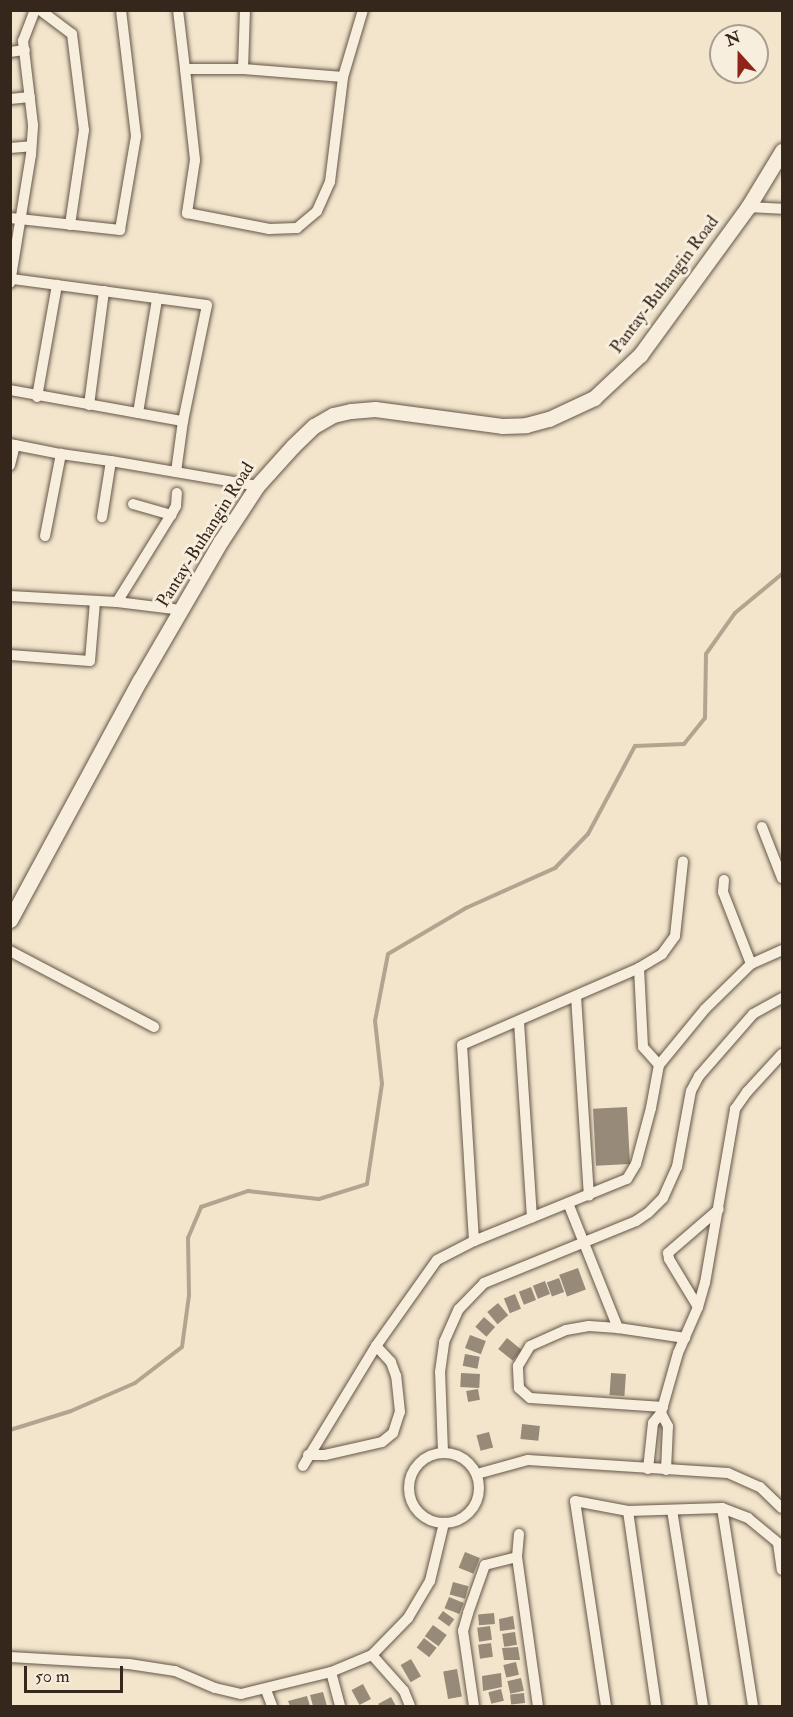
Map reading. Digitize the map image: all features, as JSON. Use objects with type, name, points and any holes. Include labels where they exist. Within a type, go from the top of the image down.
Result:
[{"type":"street","points":[[35,10],[23,41],[33,125],[32,146],[16,219],[11,281],[207,305],[183,421],[176,472]]},
{"type":"street","points":[[40,10],[72,34],[84,130],[70,225]]},
{"type":"street","points":[[16,219],[120,230],[136,136],[121,10]]},
{"type":"street","points":[[178,10],[195,160],[187,213],[269,229],[297,228],[317,211],[330,182],[343,77],[363,10]]},
{"type":"street","points":[[243,69],[245,10]]},
{"type":"street","points":[[10,52],[24,50]]},
{"type":"street","points":[[184,69],[243,69],[343,77]]},
{"type":"street","points":[[10,99],[30,97]]},
{"type":"street","points":[[10,148],[32,146]]},
{"type":"street","name":"Pantay-Buhangin Road","points":[[10,920],[221,541],[257,486],[293,446],[314,426],[333,415],[375,409],[502,426],[526,425],[549,419],[594,398],[640,354],[748,207],[783,151]]},
{"type":"street","points":[[748,207],[783,208]]},
{"type":"street","points":[[38,397],[57,285]]},
{"type":"street","points":[[89,405],[104,291]]},
{"type":"street","points":[[138,413],[157,298]]},
{"type":"street","points":[[10,390],[38,397],[183,421]]},
{"type":"street","points":[[10,465],[13,445],[257,486]]},
{"type":"street","points":[[45,536],[61,454]]},
{"type":"street","points":[[102,517],[111,461]]},
{"type":"street","points":[[117,602],[176,506],[177,493]]},
{"type":"street","points":[[133,504],[171,515]]},
{"type":"street","points":[[10,596],[117,602],[181,610]]},
{"type":"street","points":[[10,655],[90,661],[95,601]]},
{"type":"street","points":[[762,827],[783,878]]},
{"type":"street","points":[[474,1241],[462,1046],[639,968],[662,954],[675,936],[683,861]]},
{"type":"street","points":[[724,880],[723,892],[751,964]]},
{"type":"street","points":[[303,1466],[376,1346],[437,1260],[474,1241],[627,1179],[636,1164],[651,1108],[658,1065],[705,1009],[751,964],[783,950]]},
{"type":"street","points":[[10,951],[154,1027]]},
{"type":"street","points":[[639,968],[643,1047],[658,1065]]},
{"type":"street","points":[[576,996],[589,1196]]},
{"type":"street","points":[[442,1452],[440,1372],[444,1342],[459,1309],[484,1284],[636,1221],[648,1213],[663,1198],[677,1167],[691,1092],[699,1076],[753,1014],[783,998]]},
{"type":"street","points":[[519,1022],[532,1218]]},
{"type":"street","points":[[648,1469],[652,1423],[662,1410],[678,1353],[698,1307],[735,1109],[747,1092],[777,1066],[783,1054]]},
{"type":"street","points":[[568,1203],[618,1328]]},
{"type":"street","points":[[698,1307],[669,1259],[668,1253],[718,1209]]},
{"type":"street","points":[[662,1410],[530,1398],[519,1388],[518,1366],[530,1346],[566,1330],[588,1326],[685,1338]]},
{"type":"street","points":[[308,1455],[325,1455],[381,1442],[393,1433],[400,1412],[396,1376],[391,1362],[376,1346]]},
{"type":"street","points":[[662,1410],[668,1426],[666,1470]]},
{"type":"street","points":[[442,1452],[459,1456],[470,1463],[477,1474],[480,1485],[474,1507],[466,1516],[444,1523],[433,1522],[416,1509],[409,1488],[416,1467],[424,1459],[442,1452]]},
{"type":"street","points":[[477,1474],[528,1460],[728,1473],[760,1487],[783,1508]]},
{"type":"street","points":[[606,1707],[575,1501],[628,1511],[722,1508],[748,1518],[780,1544],[783,1570]]},
{"type":"street","points":[[722,1508],[753,1707]]},
{"type":"street","points":[[672,1510],[703,1707]]},
{"type":"street","points":[[628,1511],[656,1707]]},
{"type":"street","points":[[10,1657],[129,1664],[175,1671],[215,1688],[241,1694],[266,1690],[331,1672],[372,1655],[408,1618],[430,1581],[444,1523]]},
{"type":"street","points":[[519,1534],[517,1557],[538,1707]]},
{"type":"street","points":[[474,1707],[463,1631],[468,1613],[485,1565],[517,1557]]},
{"type":"street","points":[[372,1655],[404,1691],[410,1707]]},
{"type":"street","points":[[331,1672],[340,1707]]},
{"type":"street","points":[[266,1690],[272,1707]]},
{"type":"building","points":[[627,1107],[630,1164],[596,1166],[593,1109]]},
{"type":"building","points":[[578,1268],[586,1290],[567,1296],[559,1275]]},
{"type":"building","points":[[559,1278],[564,1292],[552,1297],[547,1282]]},
{"type":"building","points":[[545,1281],[550,1294],[538,1299],[533,1286]]},
{"type":"building","points":[[531,1287],[536,1300],[524,1305],[519,1292]]},
{"type":"building","points":[[515,1294],[521,1309],[510,1313],[504,1298]]},
{"type":"building","points":[[498,1303],[508,1315],[498,1324],[487,1312]]},
{"type":"building","points":[[484,1317],[495,1327],[486,1337],[475,1327]]},
{"type":"building","points":[[470,1335],[486,1341],[481,1354],[465,1348]]},
{"type":"building","points":[[507,1338],[522,1350],[513,1361],[498,1349]]},
{"type":"building","points":[[465,1354],[480,1357],[477,1369],[463,1366]]},
{"type":"building","points":[[461,1373],[480,1374],[479,1388],[460,1387]]},
{"type":"building","points":[[611,1373],[626,1374],[624,1396],[609,1395]]},
{"type":"building","points":[[478,1389],[480,1400],[468,1402],[466,1391]]},
{"type":"building","points":[[522,1424],[540,1426],[538,1441],[520,1439]]},
{"type":"building","points":[[489,1432],[493,1447],[481,1451],[476,1435]]},
{"type":"building","points":[[465,1552],[480,1558],[473,1574],[459,1568]]},
{"type":"building","points":[[453,1582],[468,1586],[465,1599],[450,1595]]},
{"type":"building","points":[[449,1597],[464,1603],[459,1614],[445,1608]]},
{"type":"building","points":[[443,1611],[454,1619],[449,1627],[438,1618]]},
{"type":"building","points":[[494,1613],[495,1624],[479,1625],[478,1614]]},
{"type":"building","points":[[513,1616],[515,1629],[500,1631],[499,1619]]},
{"type":"building","points":[[433,1625],[447,1635],[439,1646],[425,1636]]},
{"type":"building","points":[[490,1626],[492,1640],[479,1642],[477,1628]]},
{"type":"building","points":[[515,1632],[517,1645],[504,1647],[502,1634]]},
{"type":"building","points":[[424,1638],[437,1648],[429,1657],[417,1647]]},
{"type":"building","points":[[491,1643],[493,1657],[480,1659],[478,1645]]},
{"type":"building","points":[[518,1647],[520,1660],[504,1660],[502,1648]]},
{"type":"building","points":[[411,1659],[421,1676],[411,1682],[401,1665]]},
{"type":"building","points":[[516,1662],[519,1675],[506,1678],[503,1665]]},
{"type":"building","points":[[457,1669],[462,1697],[448,1699],[443,1671]]},
{"type":"building","points":[[501,1673],[502,1687],[483,1691],[482,1676]]},
{"type":"building","points":[[521,1678],[524,1691],[510,1694],[507,1681]]},
{"type":"building","points":[[363,1684],[371,1699],[360,1705],[352,1690]]},
{"type":"building","points":[[501,1689],[504,1701],[491,1704],[488,1692]]},
{"type":"building","points":[[323,1692],[327,1706],[313,1706],[310,1695]]},
{"type":"building","points":[[524,1693],[525,1703],[511,1704],[510,1694]]},
{"type":"building","points":[[307,1696],[310,1706],[290,1706],[288,1701]]},
{"type":"building","points":[[391,1697],[396,1706],[378,1704]]},
{"type":"waterway","points":[[10,1430],[71,1411],[135,1383],[182,1347],[189,1295],[188,1238],[201,1207],[248,1191],[319,1199],[367,1184],[382,1084],[375,1021],[388,954],[466,908],[555,868],[588,834],[635,746],[684,744],[705,718],[706,654],[735,613],[782,574]]}]
